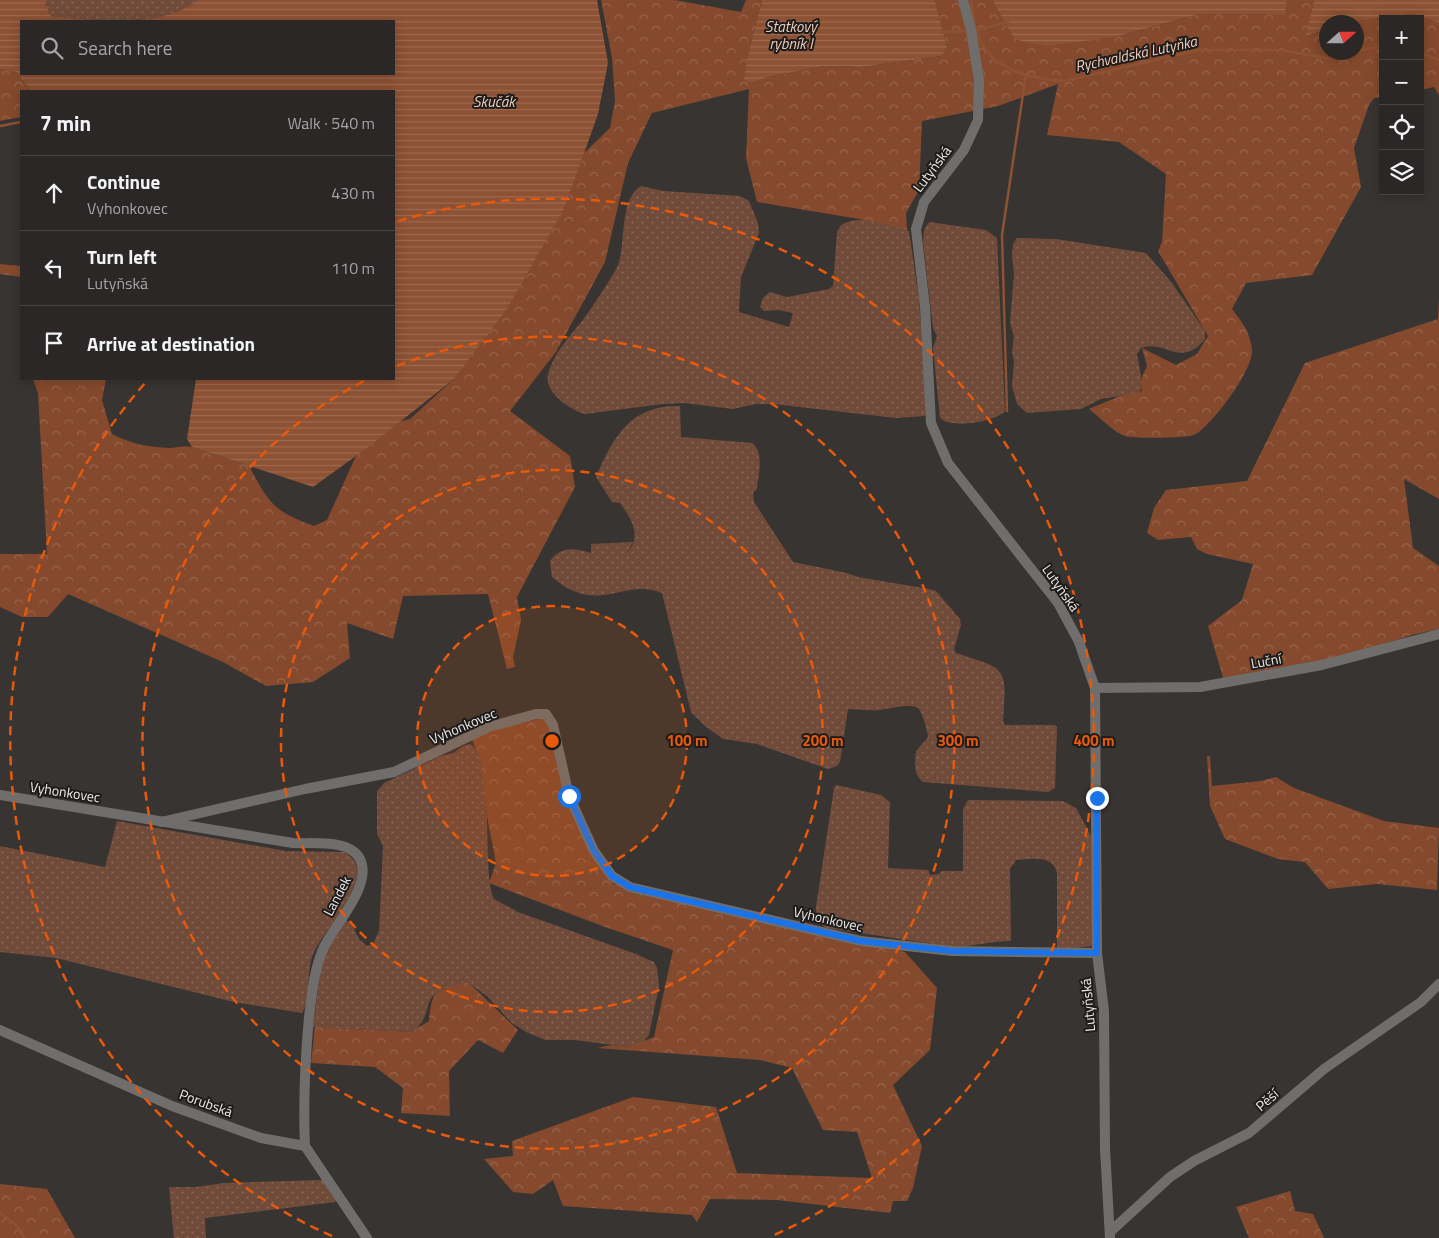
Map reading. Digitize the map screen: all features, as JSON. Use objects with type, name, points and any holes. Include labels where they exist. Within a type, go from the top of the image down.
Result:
[{"type":"street","name":"Lutyňská","points":[[963,0],[971,30],[979,80],[978,120],[964,150],[924,202],[916,229],[925,307],[931,423],[948,463],[1058,602],[1079,642],[1095,688],[1097,953],[1104,1011],[1105,1149],[1110,1235]]},
{"type":"street","name":"Luční","points":[[1095,688],[1200,687],[1322,665],[1439,634]]},
{"type":"street","name":"Vyhonkovec","points":[[0,795],[161,822],[305,789],[394,772],[488,727],[536,714],[546,714],[553,726],[569,796],[594,851],[612,876],[630,887],[861,941],[952,951],[1097,953]]},
{"type":"street","name":"Landek","points":[[161,822],[293,843],[341,846],[354,850],[361,860],[364,874],[359,888],[325,945],[317,965],[304,1071],[305,1146]]},
{"type":"street","name":"Pěší","points":[[1110,1235],[1170,1177],[1194,1161],[1249,1133],[1324,1069],[1421,1002],[1439,984]]},
{"type":"street","name":"Porubská","points":[[0,1030],[172,1106],[261,1138],[305,1146]]},
{"type":"street","points":[[305,1146],[367,1238]]},
{"type":"shaded area","points":[[48,0],[197,0],[183,9],[166,15],[147,19],[107,20],[51,16],[45,4]]},
{"type":"shaded area","points":[[641,186],[663,191],[740,196],[749,201],[758,223],[759,233],[741,277],[739,312],[789,327],[793,313],[778,310],[764,311],[760,307],[763,298],[770,292],[787,297],[829,289],[833,286],[837,232],[841,225],[856,220],[875,220],[909,231],[919,299],[927,411],[925,416],[896,418],[773,404],[756,404],[733,409],[684,403],[585,414],[566,405],[550,388],[548,375],[550,367],[558,351],[589,312],[618,265],[626,211],[634,192]]},
{"type":"shaded area","points":[[929,222],[986,230],[997,238],[1005,411],[1000,415],[983,421],[963,424],[940,418],[933,348],[937,336],[933,328],[923,242],[924,230]]},
{"type":"shaded area","points":[[1017,238],[1056,239],[1146,253],[1172,283],[1205,331],[1205,339],[1196,348],[1181,353],[1150,346],[1141,348],[1137,354],[1143,387],[1138,393],[1101,399],[1081,409],[1027,413],[1017,404],[1012,386],[1014,336],[1010,323],[1014,274],[1012,256],[1013,244]]},
{"type":"shaded area","points":[[680,406],[681,437],[752,443],[756,447],[760,464],[757,489],[753,493],[754,502],[793,562],[858,577],[936,591],[960,619],[961,625],[954,649],[956,653],[985,663],[1000,672],[1005,689],[1003,721],[1005,725],[1055,725],[1057,727],[1055,788],[1048,792],[923,782],[916,772],[916,751],[928,737],[921,713],[915,707],[905,706],[875,710],[848,709],[840,762],[837,766],[828,769],[757,744],[723,739],[705,726],[691,712],[662,593],[648,589],[635,589],[610,594],[583,594],[568,589],[552,577],[550,561],[554,556],[563,551],[573,549],[591,553],[591,544],[633,542],[628,552],[632,546],[634,540],[635,533],[631,521],[620,503],[612,502],[596,477],[610,448],[626,425],[649,411],[663,407]]},
{"type":"shaded area","points":[[470,744],[478,753],[483,770],[486,791],[488,864],[490,885],[494,899],[518,912],[654,962],[657,968],[659,986],[649,1035],[641,1044],[628,1047],[575,1040],[545,1040],[528,1033],[512,1023],[487,996],[470,984],[444,990],[432,997],[422,1022],[411,1032],[313,1027],[322,957],[345,920],[351,923],[359,939],[367,946],[373,944],[379,931],[383,846],[377,834],[377,791],[384,783],[441,756],[454,753],[463,746]]},
{"type":"shaded area","points":[[836,785],[881,795],[890,802],[888,868],[928,870],[930,875],[939,874],[941,871],[963,871],[963,809],[968,800],[1063,801],[1076,808],[1091,836],[1093,946],[1057,950],[1057,873],[1051,863],[1041,859],[1016,860],[1010,869],[1011,941],[955,947],[826,928],[818,919],[816,907]]},
{"type":"shaded area","points":[[117,821],[286,851],[344,852],[355,861],[357,873],[354,887],[312,957],[305,1008],[302,1013],[234,1002],[56,958],[0,952],[0,846],[105,867]]},
{"type":"shaded area","points":[[323,1180],[336,1200],[335,1202],[205,1218],[206,1238],[174,1238],[169,1187]]},
{"type":"green space","points":[[601,0],[675,0],[741,12],[746,0],[762,0],[747,58],[753,83],[768,77],[824,66],[862,67],[942,56],[947,47],[935,0],[992,0],[1014,39],[1119,36],[1199,14],[1284,15],[1287,0],[1314,0],[1307,36],[1319,32],[1319,60],[1364,60],[1364,20],[1379,18],[1379,97],[1374,98],[1369,105],[1354,148],[1361,187],[1312,275],[1246,283],[1232,309],[1249,337],[1252,349],[1251,358],[1247,369],[1221,409],[1211,421],[1194,435],[1160,438],[1125,436],[1089,409],[1120,396],[1142,391],[1142,377],[1147,366],[1142,348],[1176,365],[1197,354],[1208,336],[1158,251],[1162,242],[1166,174],[1119,142],[1047,135],[1058,84],[998,106],[922,121],[919,190],[906,213],[907,230],[877,222],[757,202],[746,158],[749,89],[652,113],[628,163],[605,262],[556,352],[510,411],[570,456],[575,487],[517,597],[521,620],[513,657],[515,667],[507,669],[488,594],[403,596],[393,639],[347,623],[350,658],[313,682],[266,686],[223,662],[68,594],[48,617],[22,617],[0,607],[0,554],[47,554],[38,393],[33,380],[106,380],[102,400],[112,434],[133,443],[147,446],[169,448],[192,447],[249,466],[268,497],[289,516],[314,526],[327,520],[356,456],[401,421],[410,419],[454,379],[565,207],[584,153],[610,128],[615,101],[612,58]]},
{"type":"green space","points":[[1424,18],[1439,23],[1439,95],[1434,87],[1424,89]]},
{"type":"green space","points":[[0,69],[16,72],[30,90],[20,90],[20,117],[0,121]]},
{"type":"green space","points":[[0,264],[20,266],[20,277],[0,274]]},
{"type":"green space","points":[[1439,297],[1439,499],[1404,479],[1413,548],[1439,566],[1439,629],[1412,635],[1331,661],[1224,681],[1208,626],[1242,600],[1253,564],[1207,554],[1197,549],[1191,537],[1158,540],[1147,533],[1154,508],[1166,490],[1247,481],[1305,363],[1438,319]]},
{"type":"green space","points":[[543,718],[548,720],[592,854],[614,884],[905,952],[937,988],[930,1050],[893,1085],[922,1146],[913,1188],[907,1201],[893,1201],[890,1213],[777,1200],[710,1199],[697,1222],[692,1215],[563,1206],[553,1180],[533,1194],[513,1192],[484,1159],[513,1156],[512,1141],[633,1097],[716,1107],[737,1173],[872,1178],[857,1132],[823,1130],[792,1068],[760,1060],[597,1048],[612,1045],[628,1047],[654,1037],[673,950],[605,927],[489,883],[496,863],[487,816],[481,763],[472,739],[502,727]]},
{"type":"green space","points":[[1207,756],[1210,756],[1212,786],[1261,781],[1276,777],[1294,788],[1384,821],[1439,828],[1437,890],[1377,884],[1328,889],[1305,862],[1278,859],[1225,839],[1210,806]]},
{"type":"green space","points":[[463,982],[470,984],[518,1030],[503,1053],[478,1040],[449,1071],[450,1116],[401,1113],[403,1088],[375,1067],[311,1063],[315,1027],[411,1032],[429,1021],[432,1003],[437,994]]},
{"type":"green space","points":[[0,1184],[47,1189],[75,1238],[0,1238]]},
{"type":"green space","points":[[1290,1191],[1295,1211],[1313,1214],[1324,1238],[1249,1238],[1236,1207]]},
{"type":"water","name":"Skučák","points":[[0,0],[48,0],[45,4],[51,16],[107,20],[20,20],[20,75],[395,75],[395,20],[127,20],[147,19],[166,15],[183,9],[197,0],[597,0],[608,63],[598,114],[565,207],[507,309],[454,379],[367,448],[313,487],[192,447],[187,439],[196,380],[395,380],[395,90],[30,90],[16,72],[0,69]]},
{"type":"water","name":"Statkový rybník I","points":[[762,0],[935,0],[947,47],[942,56],[862,67],[824,66],[768,77],[753,83],[744,80],[747,58]]},
{"type":"water","points":[[992,0],[1287,0],[1285,15],[1199,14],[1119,36],[1048,46],[1014,39]]},
{"type":"water","points":[[1314,0],[1439,0],[1439,23],[1424,18],[1424,15],[1412,14],[1379,15],[1379,18],[1364,20],[1364,15],[1319,15],[1319,32],[1306,36]]},
{"type":"waterway","name":"Rychvaldská Lutyňka","points":[[971,0],[974,21],[981,42],[996,60],[1017,72],[1053,80],[1065,81],[1198,50],[1281,50],[1319,57]]},
{"type":"waterway","points":[[977,30],[1008,22]]},
{"type":"waterway","points":[[940,32],[969,31]]},
{"type":"waterway","name":"Rychvaldská Lutyňka","points":[[1364,50],[1379,47]]},
{"type":"waterway","name":"Rychvaldská Lutyňka","points":[[1424,54],[1439,60]]},
{"type":"waterway","points":[[1007,411],[1002,235],[1026,74]]},
{"type":"waterway","points":[[0,126],[20,122]]},
{"type":"waterway","points":[[0,1213],[15,1224],[25,1238]]},
{"type":"route","points":[[569,796],[594,851],[612,876],[630,887],[861,941],[952,951],[1097,953],[1097,798]]}]
